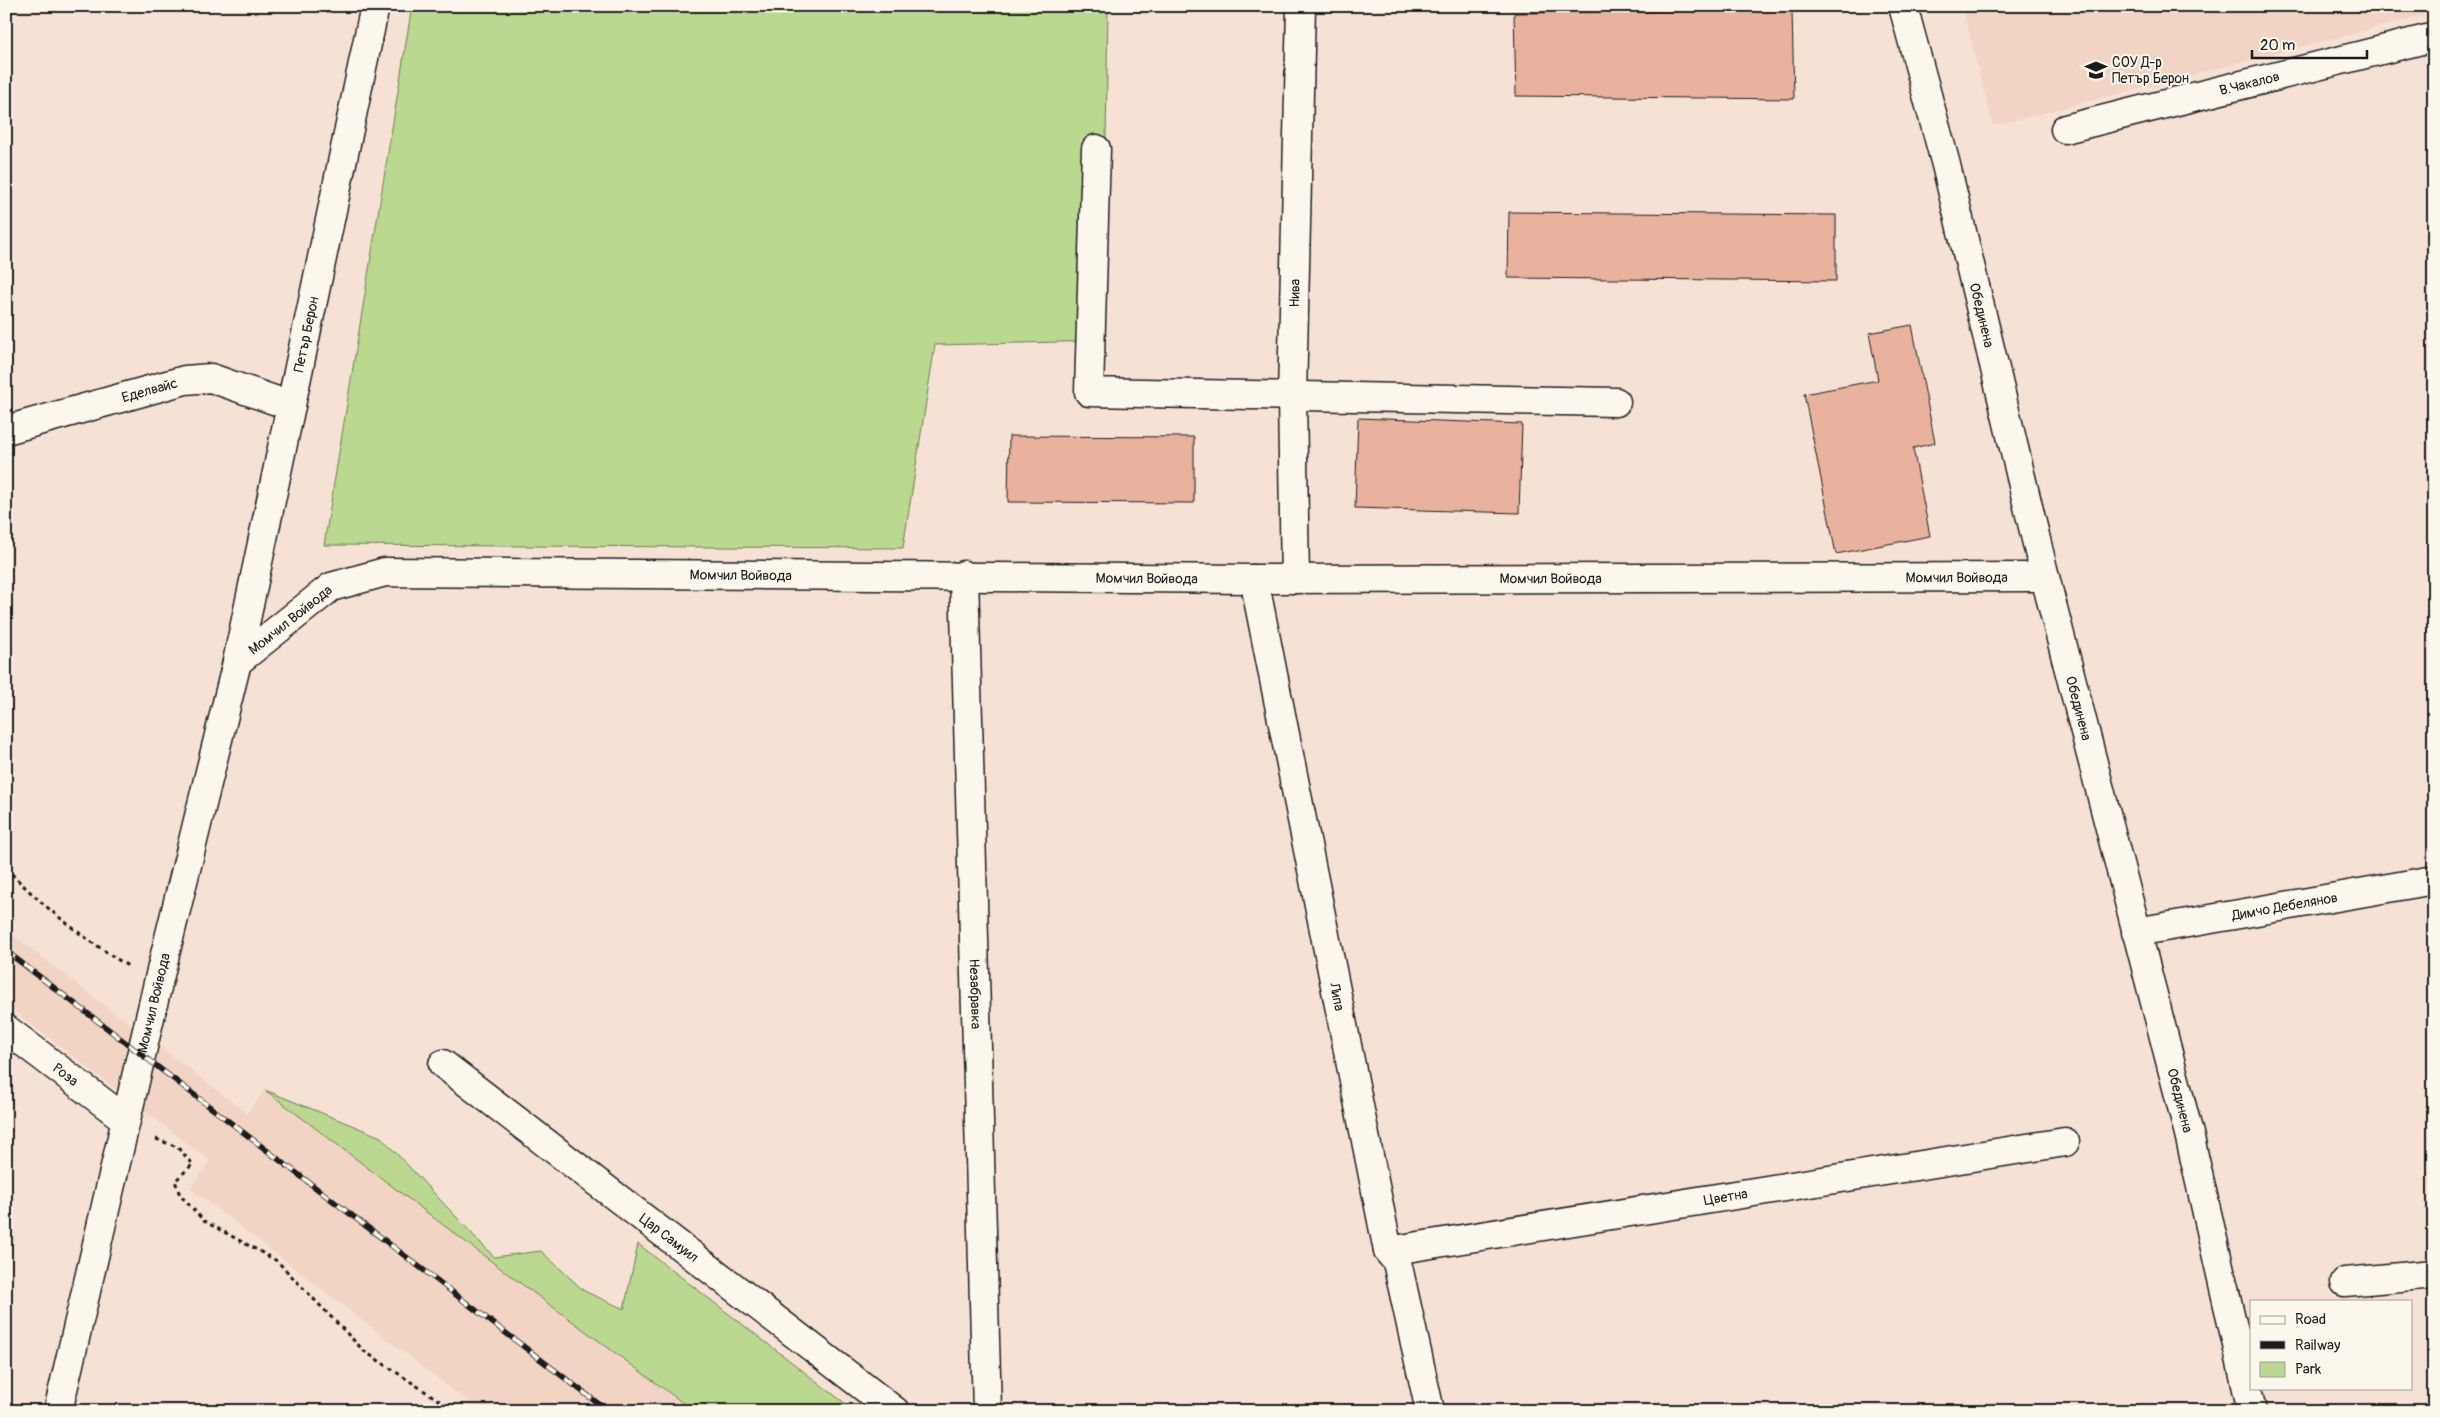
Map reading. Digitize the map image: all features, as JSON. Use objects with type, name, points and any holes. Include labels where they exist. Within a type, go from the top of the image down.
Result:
[{"type":"street","name":"Петър Берон","points":[[236,662],[376,6]]},
{"type":"street","name":"Нива","points":[[1295,579],[1292,397],[1300,6]]},
{"type":"street","name":"Обединена","points":[[1903,6],[1946,165],[2045,577],[2189,1134],[2252,1411]]},
{"type":"street","name":"В.Чакалов","points":[[2065,129],[2434,37]]},
{"type":"street","points":[[1096,149],[1090,392],[1616,402]]},
{"type":"street","name":"Еделвайс","points":[[6,430],[185,380],[211,378],[291,406]]},
{"type":"street","name":"Момчил Войвода","points":[[58,1411],[236,662],[331,587],[385,572],[964,575],[1254,579],[2045,577]]},
{"type":"street","name":"Незабравка","points":[[964,575],[987,1411]]},
{"type":"street","name":"Липа","points":[[1254,579],[1388,1251],[1396,1262],[1430,1411]]},
{"type":"street","name":"Димчо Дебелянов","points":[[2136,932],[2434,880]]},
{"type":"street","name":"Роза","points":[[6,1029],[126,1120]]},
{"type":"street","name":"Цар Самуил","points":[[443,1064],[894,1411]]},
{"type":"street","name":"Цветна","points":[[1388,1251],[2065,1142]]},
{"type":"street","points":[[2345,1282],[2434,1274]]},
{"type":"path","points":[[6,868],[38,901],[94,945],[158,984]]},
{"type":"path","points":[[126,1120],[153,1138],[177,1147],[193,1164],[175,1181],[180,1195],[204,1221],[277,1261],[364,1351],[455,1411]]},
{"type":"shaded area","name":"СОУ Д-р Петър Берон","points":[[1962,6],[2434,6],[2434,13],[1993,126]]},
{"type":"shaded area","points":[[6,930],[247,1113],[265,1090],[504,1271],[694,1411],[480,1411],[190,1188],[210,1161],[6,1005]]},
{"type":"green space","points":[[412,6],[1108,6],[1103,341],[935,345],[903,548],[324,545]]},
{"type":"green space","points":[[265,1090],[381,1137],[494,1257],[541,1251],[584,1291],[624,1309],[638,1244],[855,1411],[694,1411],[504,1271]]},
{"type":"building","points":[[1792,10],[1794,99],[1516,96],[1514,13]]},
{"type":"building","points":[[1509,212],[1836,215],[1836,281],[1508,278]]},
{"type":"building","points":[[1912,325],[1935,443],[1913,448],[1930,536],[1836,554],[1804,394],[1878,380],[1869,333]]},
{"type":"building","points":[[1358,418],[1522,424],[1519,513],[1355,508]]},
{"type":"building","points":[[1009,436],[1194,437],[1194,503],[1008,502]]},
{"type":"railway","points":[[6,951],[608,1411]]},
{"type":"place","name":"СОУ Д-р Петър Берон","points":[[2096,70]]}]
